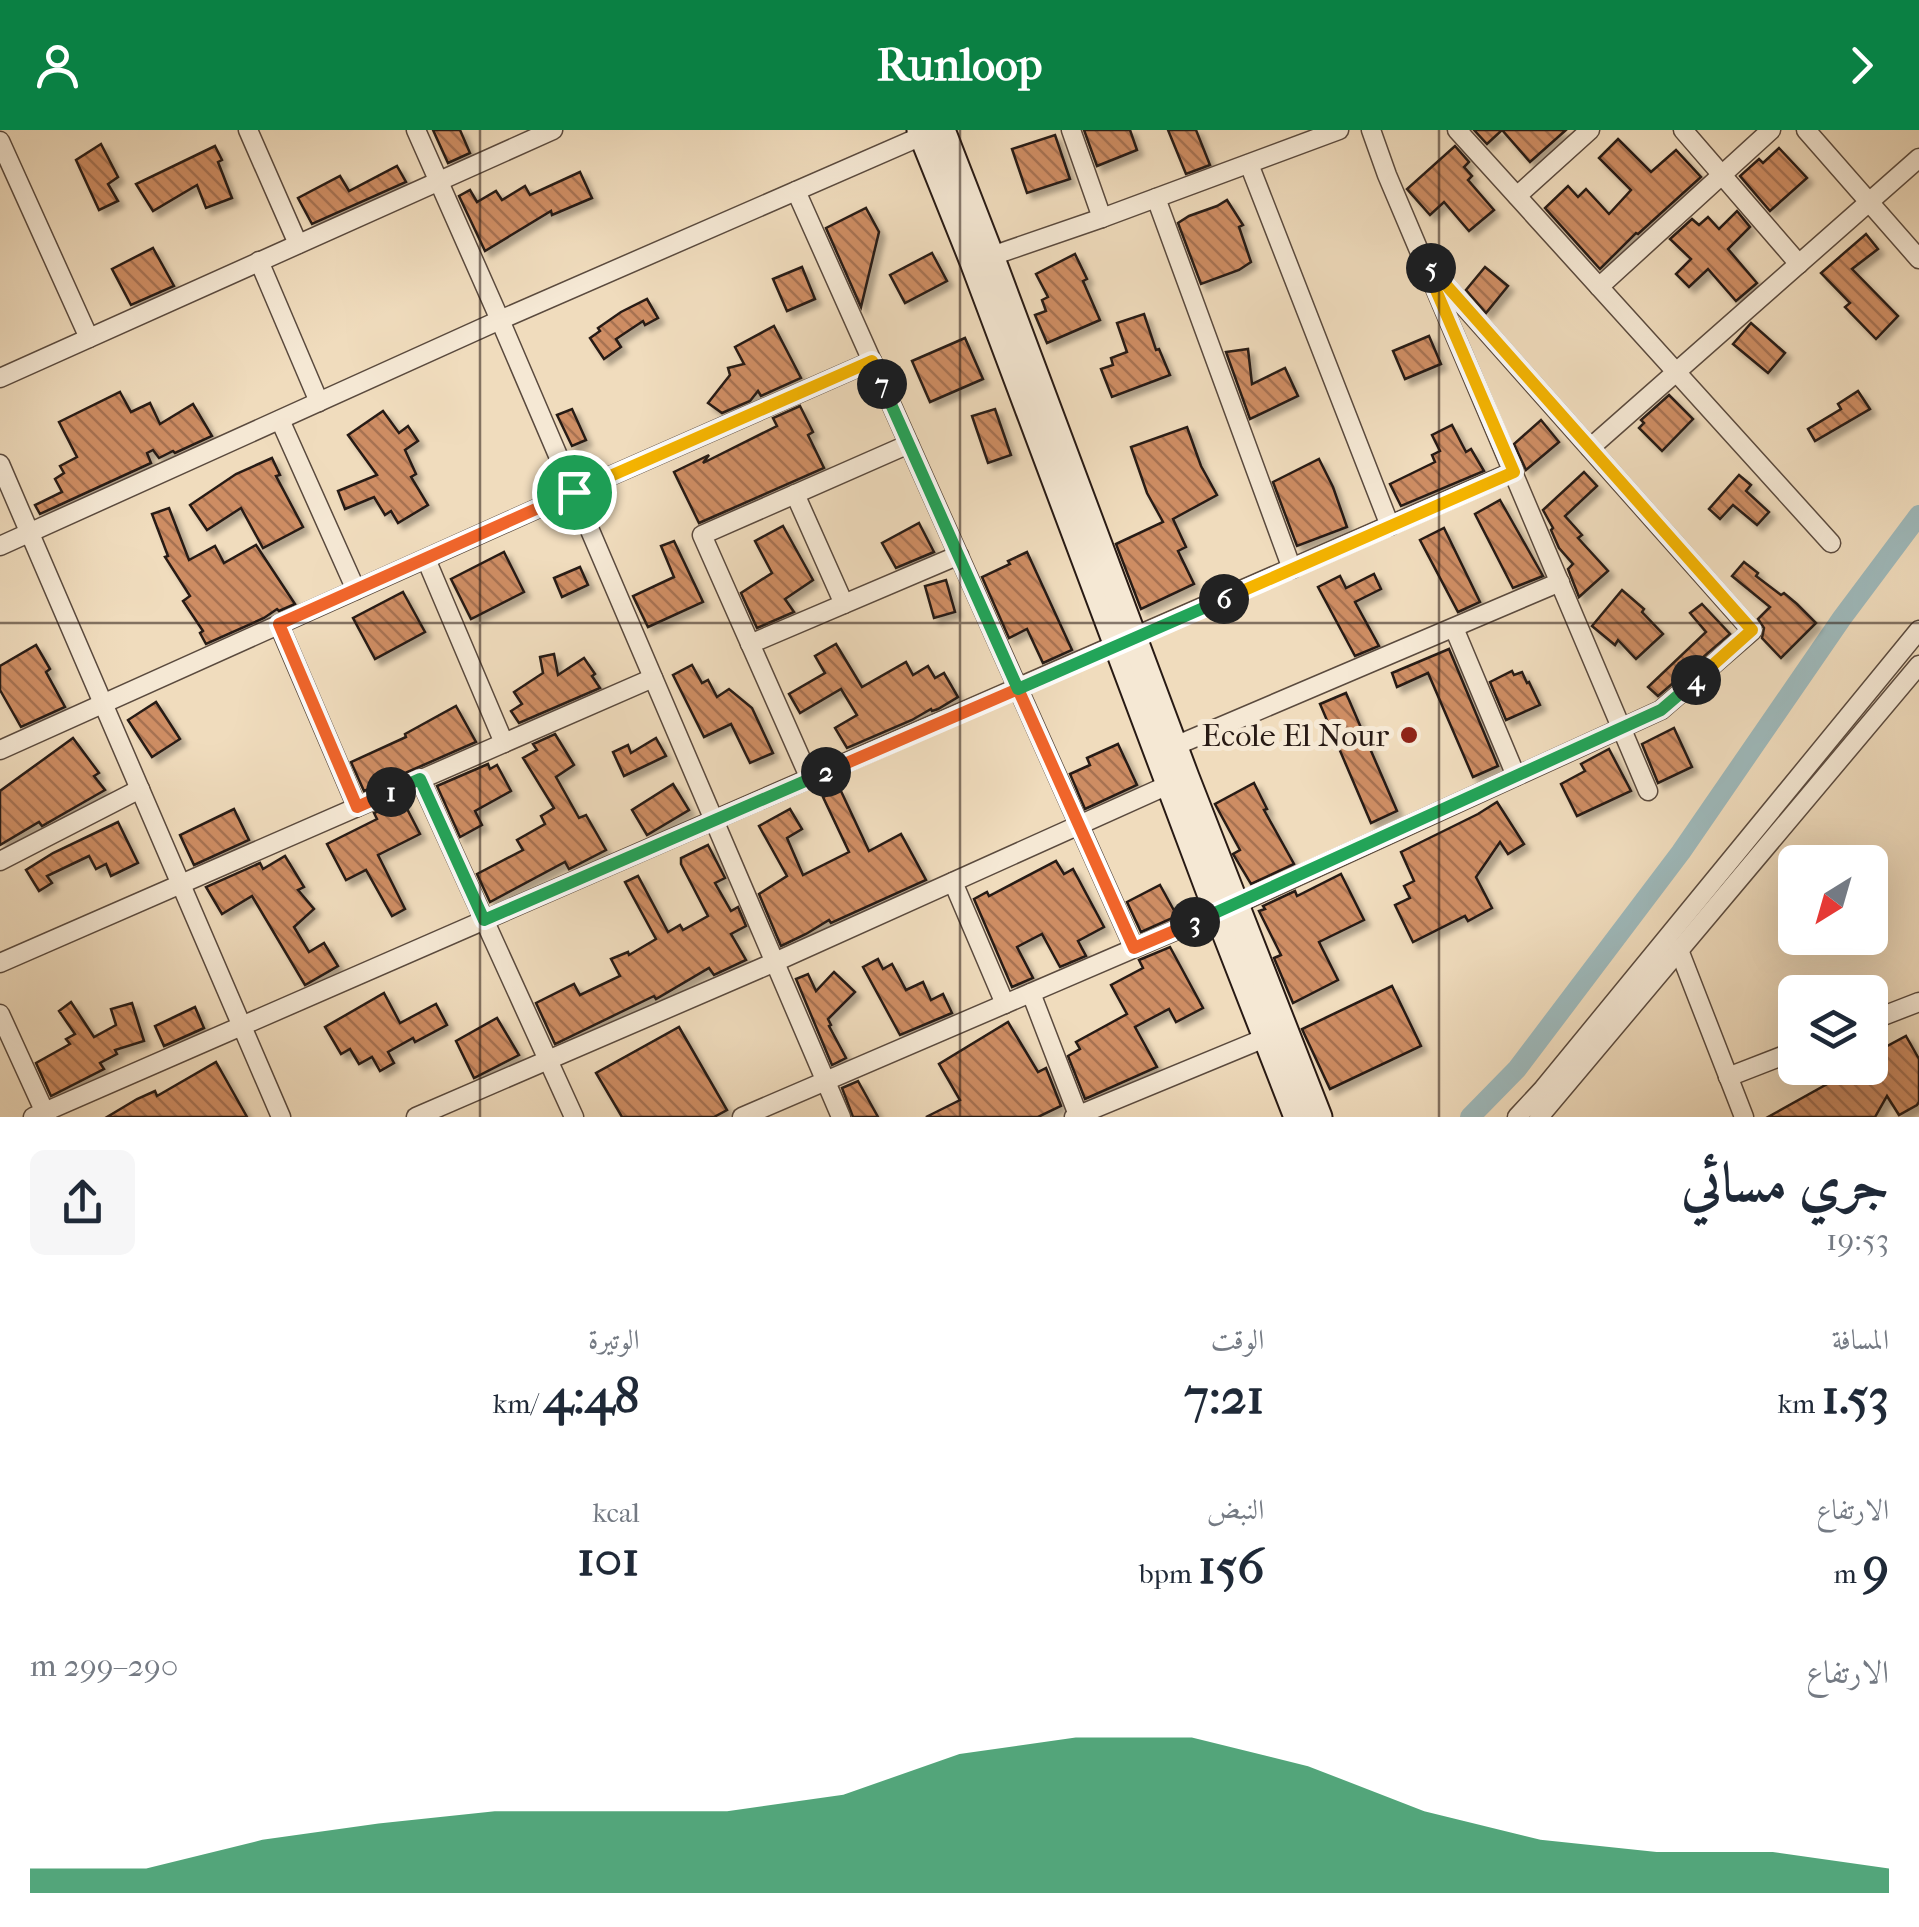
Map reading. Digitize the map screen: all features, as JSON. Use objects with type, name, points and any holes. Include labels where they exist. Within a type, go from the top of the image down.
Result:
[{"type":"main road","points":[[930,131],[1305,1110]]},
{"type":"main road","points":[[1125,642],[1175,746],[1178,781]]},
{"type":"street","points":[[248,130],[298,244]]},
{"type":"street","points":[[416,130],[841,1117]]},
{"type":"street","points":[[0,378],[552,130]]},
{"type":"street","points":[[1071,130],[1102,218]]},
{"type":"street","points":[[982,259],[1340,130]]},
{"type":"street","points":[[1371,130],[1386,174],[1648,791]]},
{"type":"street","points":[[1457,130],[1830,543]]},
{"type":"street","points":[[1517,196],[1590,130]]},
{"type":"street","points":[[1683,130],[1799,264]]},
{"type":"street","points":[[1599,287],[1771,130]]},
{"type":"street","points":[[1806,130],[1919,259]]},
{"type":"street","points":[[0,546],[930,131]]},
{"type":"street","points":[[0,142],[89,338]]},
{"type":"street","points":[[1590,448],[1919,158]]},
{"type":"street","points":[[1248,164],[1390,526]]},
{"type":"street","points":[[796,190],[1134,948]]},
{"type":"street","points":[[1156,198],[1292,569]]},
{"type":"street","points":[[742,1117],[1226,908],[1661,710],[1752,630],[1423,260]]},
{"type":"street","points":[[260,261],[319,402]]},
{"type":"street","points":[[0,750],[872,361]]},
{"type":"street","points":[[280,420],[356,590]]},
{"type":"street","points":[[810,779],[702,535],[909,444]]},
{"type":"street","points":[[0,464],[281,1117]]},
{"type":"street","points":[[0,1014],[41,1115],[1514,472]]},
{"type":"street","points":[[795,494],[844,604]]},
{"type":"street","points":[[750,644],[958,555]]},
{"type":"street","points":[[426,558],[504,743]]},
{"type":"street","points":[[1175,746],[1560,582]]},
{"type":"street","points":[[279,624],[357,807]]},
{"type":"street","points":[[1454,628],[1516,776]]},
{"type":"street","points":[[1517,1117],[1919,630]]},
{"type":"street","points":[[1539,1117],[1919,665]]},
{"type":"street","points":[[0,963],[653,678]]},
{"type":"street","points":[[420,779],[574,1117]]},
{"type":"street","points":[[416,1117],[775,962],[1178,781]]},
{"type":"street","points":[[0,861],[140,789]]},
{"type":"street","points":[[953,882],[1004,1004]]},
{"type":"street","points":[[1679,950],[1744,1117]]},
{"type":"street","points":[[1032,993],[1076,1116],[1276,1034]]},
{"type":"street","points":[[1888,1014],[1919,1002]]},
{"type":"street","points":[[1728,1077],[1778,1058]]},
{"type":"building","points":[[433,130],[460,130],[470,153],[448,163]]},
{"type":"building","points":[[1084,130],[1130,130],[1137,150],[1097,166]]},
{"type":"building","points":[[1168,130],[1196,130],[1210,165],[1186,174]]},
{"type":"building","points":[[1474,130],[1502,130],[1487,144]]},
{"type":"building","points":[[1502,130],[1566,130],[1530,162]]},
{"type":"building","points":[[1055,135],[1070,179],[1027,193],[1012,149]]},
{"type":"building","points":[[1618,139],[1651,172],[1676,150],[1701,177],[1600,269],[1545,208],[1568,186],[1578,197],[1586,189],[1609,214],[1631,190],[1599,158]]},
{"type":"building","points":[[101,144],[118,177],[108,184],[118,201],[99,210],[76,160]]},
{"type":"building","points":[[215,146],[232,198],[206,208],[197,185],[153,211],[136,184]]},
{"type":"building","points":[[1455,146],[1469,162],[1464,167],[1472,176],[1468,180],[1494,210],[1469,231],[1444,202],[1430,215],[1407,189]]},
{"type":"building","points":[[1779,148],[1807,178],[1770,211],[1740,176]]},
{"type":"building","points":[[397,166],[406,182],[312,224],[298,198],[340,176],[349,191]]},
{"type":"building","points":[[580,172],[592,198],[552,215],[551,211],[485,251],[459,196],[470,190],[477,202],[496,191],[502,200],[525,186],[530,195]]},
{"type":"building","points":[[1227,200],[1243,225],[1239,227],[1251,262],[1201,284],[1178,223]]},
{"type":"building","points":[[866,208],[879,232],[861,307],[826,228]]},
{"type":"building","points":[[1737,211],[1750,227],[1728,249],[1757,283],[1736,301],[1708,269],[1689,287],[1676,274],[1691,259],[1670,239],[1692,219],[1699,225],[1708,217],[1719,229]]},
{"type":"building","points":[[1866,234],[1878,249],[1852,269],[1898,316],[1876,339],[1845,307],[1850,303],[1821,273]]},
{"type":"building","points":[[153,248],[174,286],[131,305],[112,269]]},
{"type":"building","points":[[932,253],[947,281],[905,303],[890,275]]},
{"type":"building","points":[[1075,254],[1100,320],[1047,343],[1035,315],[1046,311],[1042,300],[1048,297],[1036,274]]},
{"type":"building","points":[[802,267],[815,299],[787,311],[773,279]]},
{"type":"building","points":[[1485,267],[1508,286],[1486,313],[1466,290]]},
{"type":"building","points":[[647,299],[658,318],[645,325],[643,321],[616,339],[621,347],[604,359],[590,338],[621,312]]},
{"type":"building","points":[[1144,314],[1156,350],[1159,349],[1170,375],[1112,397],[1101,369],[1113,365],[1111,358],[1127,352],[1117,323]]},
{"type":"building","points":[[1751,323],[1785,353],[1768,373],[1733,344]]},
{"type":"building","points":[[774,326],[801,378],[761,396],[758,391],[750,401],[722,413],[708,403],[730,375],[728,368],[744,364],[735,347]]},
{"type":"building","points":[[1429,336],[1441,364],[1405,379],[1393,351]]},
{"type":"building","points":[[965,338],[983,379],[930,402],[912,361]]},
{"type":"building","points":[[1248,349],[1252,384],[1285,368],[1298,396],[1250,419],[1226,352]]},
{"type":"building","points":[[1858,391],[1870,409],[1815,441],[1808,429],[1841,409],[1838,404]]},
{"type":"building","points":[[120,392],[131,412],[150,403],[160,424],[193,404],[212,436],[159,458],[153,450],[147,453],[151,463],[40,514],[35,505],[62,492],[55,479],[64,473],[60,466],[77,457],[59,422]]},
{"type":"building","points":[[1669,395],[1693,419],[1662,451],[1639,428],[1644,423],[1641,420]]},
{"type":"building","points":[[800,406],[813,432],[808,435],[824,468],[699,523],[674,472],[709,455],[703,463],[777,426],[773,418]]},
{"type":"building","points":[[572,409],[586,440],[572,446],[557,415]]},
{"type":"building","points":[[995,409],[1011,455],[988,463],[972,416]]},
{"type":"building","points":[[383,411],[399,433],[408,426],[418,441],[405,450],[416,474],[411,477],[428,505],[398,523],[391,511],[385,515],[374,497],[345,509],[338,491],[377,475],[348,435]]},
{"type":"building","points":[[1541,420],[1559,442],[1526,470],[1514,444]]},
{"type":"building","points":[[1452,425],[1466,452],[1471,449],[1484,471],[1401,506],[1390,484],[1435,462],[1432,455],[1440,451],[1432,435]]},
{"type":"building","points":[[1187,427],[1217,495],[1173,519],[1186,547],[1178,551],[1194,584],[1141,609],[1116,544],[1163,522],[1147,493],[1131,447]]},
{"type":"building","points":[[272,458],[280,475],[276,476],[303,527],[263,548],[241,508],[207,530],[190,505],[236,474]]},
{"type":"building","points":[[1319,459],[1347,527],[1297,546],[1273,482]]},
{"type":"building","points":[[1584,472],[1597,486],[1565,516],[1582,535],[1578,538],[1608,571],[1579,597],[1568,569],[1573,564],[1559,548],[1543,510]]},
{"type":"building","points":[[1739,475],[1751,485],[1746,491],[1769,512],[1757,525],[1733,505],[1720,519],[1709,509]]},
{"type":"building","points":[[1500,500],[1543,576],[1513,588],[1475,514]]},
{"type":"building","points":[[169,508],[189,560],[215,546],[224,563],[256,545],[295,604],[206,644],[200,633],[203,631],[183,601],[190,596],[165,557],[168,556],[152,514]]},
{"type":"building","points":[[919,523],[934,552],[896,568],[882,543]]},
{"type":"building","points":[[783,526],[813,580],[785,599],[794,612],[757,628],[741,593],[772,573],[755,541]]},
{"type":"building","points":[[1444,528],[1480,602],[1458,612],[1420,540]]},
{"type":"building","points":[[674,541],[703,602],[648,627],[633,596],[674,577],[661,546]]},
{"type":"building","points":[[504,552],[524,592],[471,619],[451,579]]},
{"type":"building","points":[[1027,552],[1072,650],[1043,663],[1027,629],[1009,638],[982,577]]},
{"type":"building","points":[[1744,562],[1816,623],[1781,658],[1762,638],[1764,628],[1758,619],[1770,607],[1732,576]]},
{"type":"building","points":[[580,567],[588,585],[562,597],[554,578]]},
{"type":"building","points":[[1374,574],[1381,589],[1355,602],[1379,646],[1355,656],[1318,587],[1340,576],[1346,588]]},
{"type":"building","points":[[946,580],[955,612],[934,618],[925,586]]},
{"type":"building","points":[[1622,590],[1644,609],[1642,612],[1663,634],[1636,659],[1618,640],[1615,645],[1592,626]]},
{"type":"building","points":[[403,592],[425,632],[375,659],[353,618]]},
{"type":"building","points":[[1702,604],[1730,634],[1658,696],[1648,687],[1706,632],[1690,613]]},
{"type":"building","points":[[836,644],[862,687],[906,662],[913,675],[928,666],[935,678],[944,673],[958,697],[847,748],[835,728],[857,715],[841,689],[800,713],[789,694],[825,673],[815,656]]},
{"type":"building","points":[[36,645],[65,707],[21,727],[0,690],[0,666]]},
{"type":"building","points":[[1449,649],[1498,766],[1473,777],[1428,673],[1397,687],[1392,673]]},
{"type":"building","points":[[554,654],[558,675],[584,658],[600,688],[519,723],[511,711],[522,704],[514,692],[543,673],[540,657]]},
{"type":"building","points":[[692,665],[702,683],[708,680],[717,697],[729,689],[752,708],[773,753],[750,763],[731,724],[704,737],[673,675]]},
{"type":"building","points":[[1512,671],[1514,675],[1522,672],[1540,705],[1506,720],[1490,682]]},
{"type":"building","points":[[1346,693],[1397,811],[1371,823],[1320,704]]},
{"type":"building","points":[[156,702],[180,739],[152,757],[128,720]]},
{"type":"building","points":[[456,706],[476,742],[364,791],[351,762],[406,737],[405,734]]},
{"type":"building","points":[[1674,728],[1692,767],[1658,783],[1642,744]]},
{"type":"building","points":[[555,734],[574,765],[556,777],[579,818],[586,815],[606,850],[569,869],[565,862],[490,902],[477,874],[523,850],[517,840],[545,824],[541,816],[554,808],[523,758],[537,750],[533,744]]},
{"type":"building","points":[[73,738],[99,773],[94,776],[105,790],[0,845],[0,791]]},
{"type":"building","points":[[656,738],[666,756],[624,776],[613,752],[628,745],[631,753]]},
{"type":"building","points":[[1118,744],[1137,785],[1085,809],[1070,774],[1090,765],[1087,758]]},
{"type":"building","points":[[1609,749],[1631,791],[1577,816],[1561,784],[1585,771],[1581,764]]},
{"type":"building","points":[[488,764],[490,769],[497,765],[511,791],[475,811],[482,825],[460,837],[437,786]]},
{"type":"building","points":[[1254,783],[1294,864],[1251,884],[1233,854],[1240,850],[1215,804]]},
{"type":"building","points":[[673,784],[689,810],[647,835],[632,810]]},
{"type":"building","points":[[840,789],[869,851],[901,834],[926,880],[831,923],[829,920],[781,946],[759,894],[787,876],[759,826],[790,809],[802,829],[787,838],[803,875],[849,852],[823,797]]},
{"type":"building","points":[[403,801],[420,834],[378,855],[405,909],[392,916],[366,870],[346,880],[327,844],[377,819],[374,813]]},
{"type":"building","points":[[1497,802],[1524,844],[1508,854],[1500,842],[1476,877],[1492,908],[1468,921],[1465,916],[1413,942],[1395,905],[1410,898],[1404,886],[1414,881],[1401,852]]},
{"type":"building","points":[[234,809],[249,840],[194,865],[180,835]]},
{"type":"building","points":[[118,822],[138,863],[111,876],[106,864],[96,869],[89,856],[47,876],[52,883],[39,891],[26,870]]},
{"type":"building","points":[[708,845],[725,878],[715,883],[731,911],[738,907],[746,926],[731,934],[746,960],[714,975],[709,968],[656,999],[654,996],[555,1044],[536,1003],[574,984],[580,995],[620,976],[611,959],[628,952],[629,955],[656,939],[625,882],[638,876],[668,932],[680,925],[683,930],[708,916],[681,858]]},
{"type":"building","points":[[285,856],[304,887],[298,890],[314,909],[294,927],[309,952],[324,943],[338,966],[305,985],[252,896],[222,914],[206,887],[260,863],[263,869]]},
{"type":"building","points":[[1056,861],[1064,874],[1073,869],[1104,927],[1078,941],[1086,956],[1060,967],[1042,934],[1017,947],[1033,978],[1012,987],[974,899],[987,892],[989,896]]},
{"type":"building","points":[[1341,874],[1364,920],[1319,942],[1338,980],[1293,1003],[1274,958],[1281,955],[1259,911],[1295,891],[1297,896]]},
{"type":"building","points":[[1160,885],[1177,916],[1141,932],[1127,902]]},
{"type":"building","points":[[1170,947],[1203,1008],[1176,1022],[1169,1009],[1135,1027],[1157,1067],[1085,1099],[1068,1056],[1080,1049],[1076,1042],[1127,1014],[1111,985],[1143,968],[1139,960]]},
{"type":"building","points":[[878,959],[883,969],[892,964],[906,990],[923,982],[931,1000],[943,994],[952,1013],[900,1035],[863,967]]},
{"type":"building","points":[[834,972],[855,992],[828,1019],[846,1058],[832,1065],[796,979],[808,974],[816,991]]},
{"type":"building","points":[[1392,986],[1421,1046],[1330,1089],[1302,1029]]},
{"type":"building","points":[[384,993],[400,1023],[436,1004],[447,1025],[388,1052],[394,1063],[380,1071],[372,1057],[359,1064],[350,1049],[341,1054],[325,1027]]},
{"type":"building","points":[[71,1002],[94,1037],[116,1025],[111,1009],[132,1003],[144,1041],[115,1050],[117,1054],[100,1063],[104,1069],[51,1096],[36,1063],[70,1044],[66,1039],[75,1034],[59,1011]]},
{"type":"building","points":[[195,1007],[204,1028],[164,1046],[155,1026]]},
{"type":"building","points":[[497,1018],[519,1055],[474,1078],[456,1041]]},
{"type":"building","points":[[1008,1022],[1038,1072],[1046,1068],[1061,1106],[1038,1117],[926,1117],[960,1100],[939,1064]]},
{"type":"building","points":[[679,1027],[727,1110],[714,1117],[622,1117],[596,1073]]},
{"type":"building","points":[[1906,1036],[1919,1059],[1917,1105],[1899,1115],[1887,1096],[1875,1117],[1768,1117],[1825,1085],[1888,1085],[1888,1046]]},
{"type":"building","points":[[216,1062],[247,1117],[107,1117],[155,1091],[157,1096]]},
{"type":"building","points":[[858,1081],[878,1117],[853,1117],[842,1088]]},
{"type":"waterway","points":[[1470,1117],[1517,1069],[1681,852],[1842,618],[1919,515]]},
{"type":"place","name":"Ecole El Nour","points":[[1409,735]]},
{"type":"route","points":[[574,492],[279,624],[357,807],[420,779],[484,920],[1018,689],[1134,948],[1661,710],[1752,630],[1423,260],[1514,472],[1018,689],[872,361],[574,492]]}]
